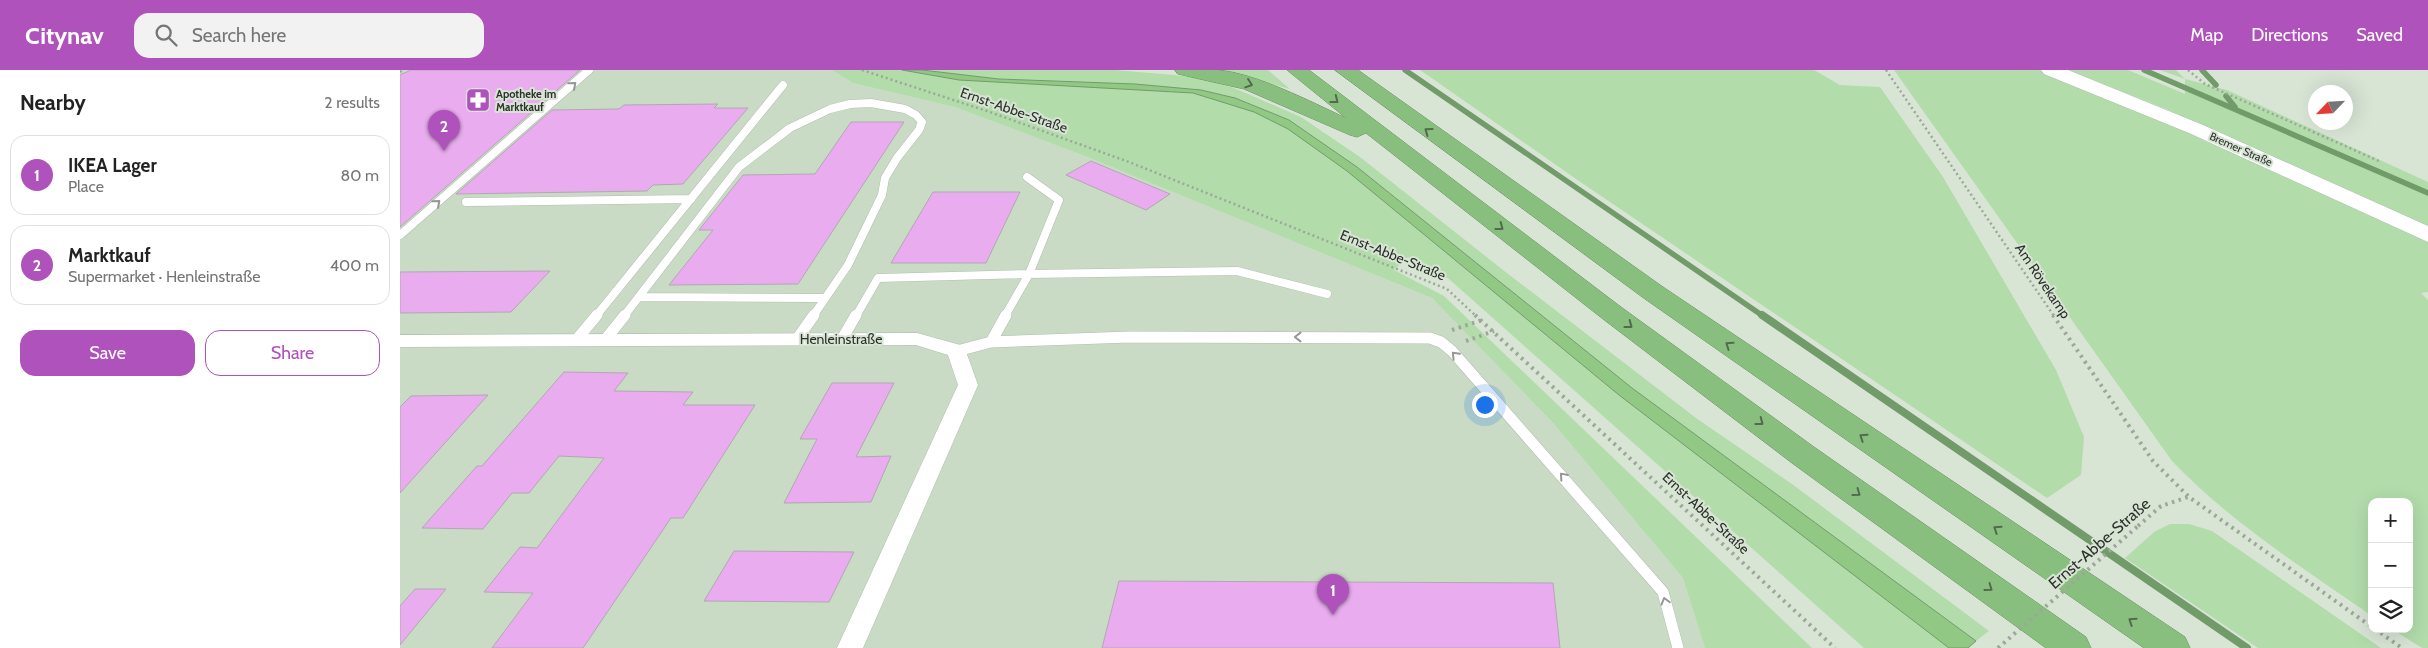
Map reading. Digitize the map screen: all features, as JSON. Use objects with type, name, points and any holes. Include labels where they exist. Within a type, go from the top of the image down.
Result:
[{"type":"highway","points":[[1184,70],[1234,79],[1277,94],[1401,151]]},
{"type":"highway","points":[[1297,70],[1612,313],[1788,443],[2073,648]]},
{"type":"highway","points":[[1345,70],[1654,293],[2172,648]]},
{"type":"street","name":"Bremer Straße","points":[[2051,70],[2196,129],[2428,235]]},
{"type":"street","name":"Henleinstraße","points":[[400,341],[917,339],[957,351]]},
{"type":"street","points":[[850,648],[968,385],[957,351]]},
{"type":"lane","points":[[400,235],[589,70]]},
{"type":"lane","points":[[577,339],[783,85]]},
{"type":"lane","points":[[606,340],[739,167],[759,148],[802,122],[848,103],[866,101],[885,104],[917,114],[922,122],[919,130],[897,158],[885,178],[882,194],[852,256],[797,339]]},
{"type":"lane","points":[[991,342],[1029,274],[1060,200],[1026,177]]},
{"type":"lane","points":[[466,202],[691,199]]},
{"type":"lane","points":[[842,339],[878,278],[1236,271],[1327,294]]},
{"type":"lane","points":[[639,297],[825,298]]},
{"type":"lane","points":[[957,351],[991,342],[1043,339],[1130,337],[1430,338],[1449,348],[1663,592],[1678,648]]},
{"type":"path","name":"Ernst-Abbe-Straße","points":[[862,70],[988,111],[1129,162],[1447,289],[1835,648]]},
{"type":"path","name":"Am Rövekamp","points":[[1886,70],[2153,461],[2189,497]]},
{"type":"path","points":[[2188,70],[2205,84],[2379,161]]},
{"type":"path","points":[[1430,338],[1482,320]]},
{"type":"path","points":[[1449,348],[1494,331]]},
{"type":"path","name":"Ernst-Abbe-Straße","points":[[1998,648],[2161,506],[2189,497]]},
{"type":"path","points":[[2189,497],[2368,624]]},
{"type":"path","points":[[2381,633],[2402,648]]},
{"type":"shaded area","points":[[400,70],[832,70],[853,83],[955,107],[1085,156],[1432,298],[1554,424],[1683,578],[1705,648],[400,648]]},
{"type":"shaded area","points":[[832,70],[902,70],[959,80],[1193,93],[1254,112],[1288,129],[1347,171],[1619,395],[1949,648],[1864,648],[1449,279],[1408,257],[1394,270],[1444,296],[1812,648],[1705,648],[1683,578],[1554,424],[1432,298],[1085,156],[955,107],[853,83]]},
{"type":"shaded area","points":[[902,70],[922,70],[999,79],[1135,84],[1201,90],[1235,98],[1289,120],[1357,167],[1632,388],[1976,641],[1968,648],[1949,648],[1619,395],[1347,171],[1288,129],[1254,112],[1193,93],[959,80]]},
{"type":"shaded area","points":[[922,70],[1115,70],[1174,75],[1198,78],[1234,88],[1301,117],[1360,157],[1503,270],[1696,418],[1792,484],[1989,631],[1976,641],[1632,388],[1357,167],[1289,120],[1235,98],[1201,90],[1135,84],[999,79]]},
{"type":"shaded area","points":[[1218,70],[1268,70],[1290,89]]},
{"type":"shaded area","points":[[1420,70],[1814,70],[1840,85],[1880,87],[1943,177],[2056,370],[2084,437],[2081,475],[2047,498],[1579,181]]},
{"type":"shaded area","points":[[1894,70],[2039,70],[2145,112],[2428,241],[2428,292],[2421,293],[2428,300],[2428,648],[2422,648],[2398,633],[2413,633],[2413,498],[2368,498],[2368,613],[2243,524],[2194,483],[2172,461]]},
{"type":"shaded area","points":[[2068,70],[2128,70],[2185,94],[2185,79],[2227,90],[2308,127],[2308,130],[2314,130],[2428,182],[2428,227],[2166,109]]},
{"type":"shaded area","points":[[2160,70],[2176,70],[2185,79]]},
{"type":"shaded area","points":[[2170,524],[2189,524],[2212,531],[2381,648],[2258,648],[2125,558],[2154,532]]},
{"type":"building","points":[[411,70],[580,70],[400,227],[400,75]]},
{"type":"building","points":[[718,104],[714,108],[748,108],[683,184],[653,185],[647,191],[456,194],[552,110],[619,109],[624,105]]},
{"type":"building","points":[[851,122],[904,122],[798,284],[669,285],[713,230],[699,230],[743,175],[815,174]]},
{"type":"building","points":[[1091,161],[1170,194],[1146,210],[1066,175]]},
{"type":"building","points":[[933,192],[1020,192],[986,263],[891,263]]},
{"type":"building","points":[[550,271],[511,312],[400,313],[400,272]]},
{"type":"building","points":[[564,372],[628,373],[614,391],[693,392],[683,405],[755,405],[683,518],[671,518],[583,648],[492,648],[533,593],[484,592],[520,547],[537,548],[604,458],[559,456],[529,493],[512,493],[483,529],[422,528],[477,466],[482,466]]},
{"type":"building","points":[[832,383],[894,383],[856,457],[891,456],[871,502],[784,503],[817,439],[800,439]]},
{"type":"building","points":[[488,395],[400,493],[400,407],[411,396]]},
{"type":"building","points":[[734,551],[854,552],[829,602],[704,601]]},
{"type":"building","points":[[1119,581],[1553,583],[1560,648],[1102,648]]},
{"type":"building","points":[[415,589],[446,589],[400,645],[400,606]]},
{"type":"waterway","points":[[1405,70],[1763,316]]},
{"type":"waterway","points":[[2144,70],[2428,193]]},
{"type":"waterway","points":[[2202,70],[2216,85]]},
{"type":"waterway","points":[[2226,96],[2235,107]]},
{"type":"waterway","points":[[1762,315],[2247,648]]},
{"type":"place","name":"Apotheke im Marktkauf","points":[[478,100]]},
{"type":"place","name":"Marktkauf","points":[[444,151]]},
{"type":"place","name":"IKEA Lager","points":[[1333,615]]}]
